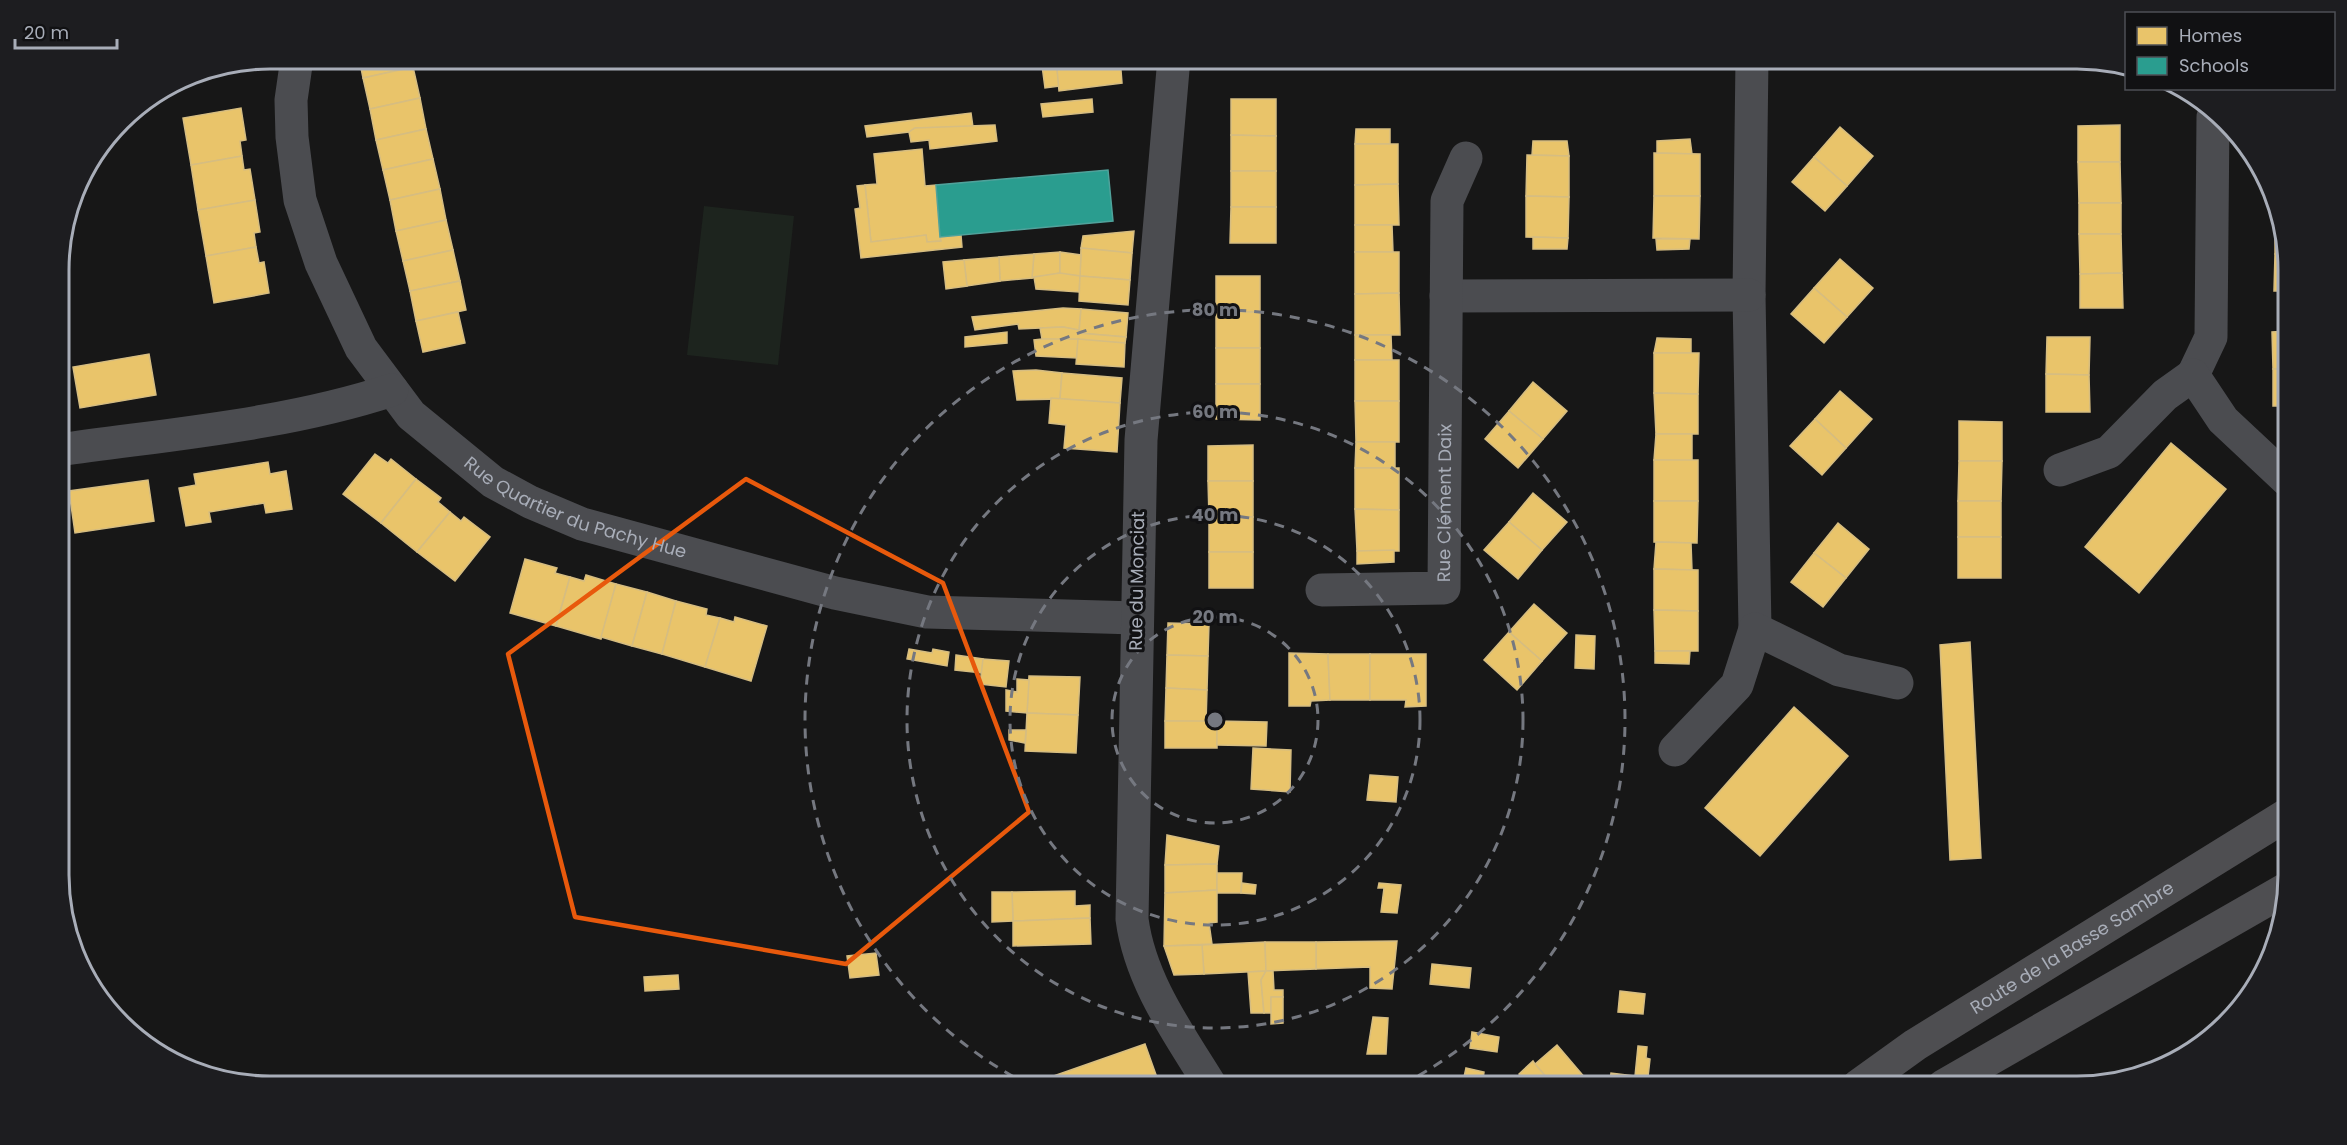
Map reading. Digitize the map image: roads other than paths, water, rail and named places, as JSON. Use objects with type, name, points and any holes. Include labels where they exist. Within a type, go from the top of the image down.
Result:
[{"type":"highway","name":"Route de la Basse Sambre","points":[[1872,1076],[1915,1045],[2278,820]]},
{"type":"highway","points":[[1960,1076],[2277,894]]},
{"type":"street","name":"Rue Quartier du Pachy Hue","points":[[295,69],[291,99],[292,137],[300,200],[321,263],[361,348],[411,415],[493,482],[530,502],[582,524],[835,593],[927,612],[1136,618]]},
{"type":"street","name":"Rue du Monciat","points":[[1173,69],[1141,440],[1132,888],[1136,946],[1158,997],[1205,1076]]},
{"type":"street","points":[[1675,750],[1737,685],[1755,629],[1749,295],[1752,69]]},
{"type":"street","points":[[2060,470],[2109,452],[2165,395],[2193,375],[2211,337],[2213,123]]},
{"type":"street","name":"Rue Clément Daix","points":[[1322,590],[1444,588],[1447,201],[1466,158]]},
{"type":"street","points":[[1446,296],[1749,295]]},
{"type":"street","points":[[2193,375],[2223,420],[2278,472]]},
{"type":"street","points":[[69,449],[259,421],[347,404],[392,390]]},
{"type":"street","points":[[1755,629],[1839,670],[1897,683]]}]
